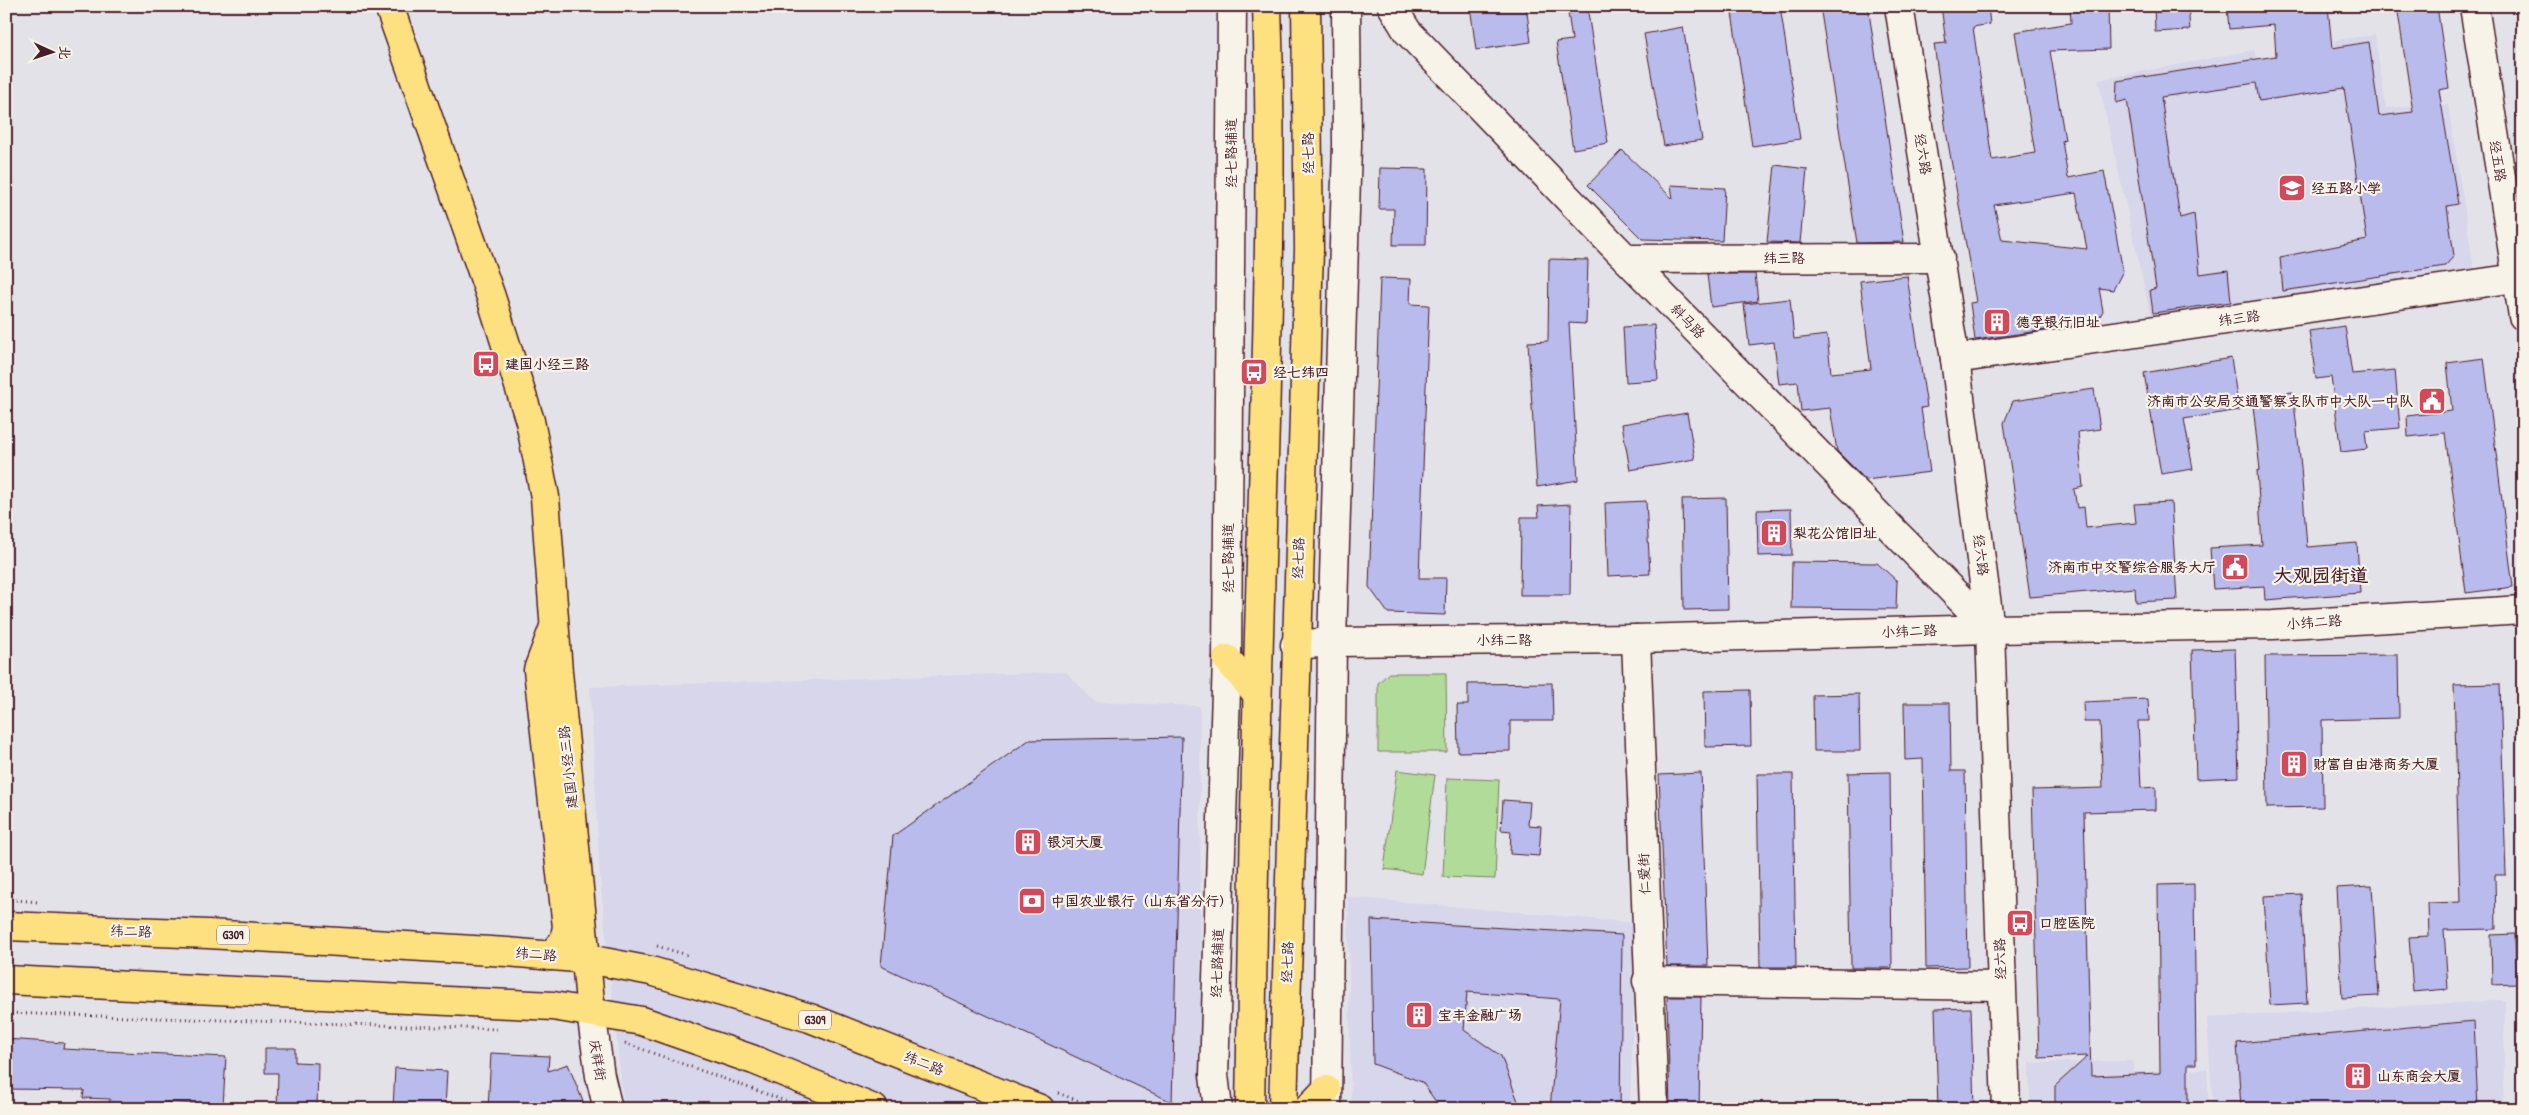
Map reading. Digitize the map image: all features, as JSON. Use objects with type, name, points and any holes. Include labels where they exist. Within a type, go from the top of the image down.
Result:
[{"type":"main road","points":[[389,6],[491,297],[530,421],[545,497],[554,627],[538,670],[551,705],[566,927],[564,941],[550,956]]},
{"type":"main road","points":[[1250,1109],[1257,694],[1267,352],[1270,99],[1266,6]]},
{"type":"main road","name":"经七路","points":[[1283,1109],[1309,249],[1306,6]]},
{"type":"main road","points":[[1227,659],[1257,694]]},
{"type":"main road","name":"建国小经三路","points":[[551,705],[588,959],[593,1022]]},
{"type":"main road","name":"纬二路","points":[[6,926],[208,934],[588,959],[651,971],[810,1018],[1040,1109]]},
{"type":"main road","points":[[6,980],[553,1006],[593,1022],[642,1021],[754,1060],[874,1109]]},
{"type":"street","name":"经七路辅道","points":[[1218,1109],[1214,1075],[1227,659],[1232,6]]},
{"type":"street","points":[[1321,1102],[1347,144],[1346,6]]},
{"type":"street","name":"斜马路","points":[[1392,6],[1407,31],[1627,259],[1990,629]]},
{"type":"street","name":"经六路","points":[[1899,6],[1955,359],[1990,629],[2000,986],[2006,1109]]},
{"type":"street","name":"经五路","points":[[2474,6],[2520,277],[2523,316]]},
{"type":"street","name":"纬三路","points":[[1627,259],[1940,258]]},
{"type":"street","name":"纬三路","points":[[1955,359],[2520,277]]},
{"type":"street","name":"小纬二路","points":[[1296,645],[1332,642],[1636,640],[1990,629],[2273,625],[2523,610]]},
{"type":"street","name":"仁爱街","points":[[1636,640],[1647,981],[1654,1109]]},
{"type":"street","points":[[1647,981],[2000,986]]},
{"type":"street","name":"庆祥街","points":[[593,1022],[600,1076],[608,1109]]},
{"type":"path","points":[[6,1012],[504,1029]]},
{"type":"path","points":[[593,1022],[806,1109]]},
{"type":"shaded area","name":"经五路小学","points":[[2375,35],[2386,108],[2448,105],[2474,268],[2151,318],[2098,80],[2254,50],[2259,62],[2333,56],[2335,40]]},
{"type":"shaded area","points":[[1066,672],[1095,702],[1200,706],[1201,1109],[624,1109],[600,879],[590,687]]},
{"type":"shaded area","name":"宝丰金融广场","points":[[1348,897],[1636,923],[1630,1109],[1351,1109]]},
{"type":"shaded area","name":"山东商会大厦","points":[[2505,1000],[2503,1109],[2213,1109],[2207,1018]]},
{"type":"shaded area","points":[[2132,1061],[2134,1072],[2207,1069],[2209,1109],[2030,1109],[2029,1063]]},
{"type":"green space","points":[[1389,673],[1446,673],[1447,752],[1378,752],[1378,683]]},
{"type":"green space","points":[[1397,770],[1435,775],[1422,874],[1384,869]]},
{"type":"green space","points":[[1447,778],[1499,780],[1495,879],[1443,877]]},
{"type":"building","points":[[1470,6],[1526,6],[1531,42],[1476,50]]},
{"type":"building","points":[[1567,6],[1587,6],[1608,143],[1573,149],[1556,42],[1572,40]]},
{"type":"building","points":[[1731,6],[1780,6],[1800,139],[1752,146]]},
{"type":"building","points":[[1820,6],[1868,6],[1904,242],[1857,243]]},
{"type":"building","points":[[1941,6],[1988,6],[1990,24],[1973,27],[1992,160],[2035,153],[2015,32],[2071,23],[2070,6],[2108,6],[2109,49],[2050,51],[2065,140],[2062,141],[2068,178],[2104,171],[2123,271],[2113,290],[2099,288],[2103,311],[2096,323],[1975,340],[1970,303],[1976,302],[1946,131],[1934,44],[1946,43]],"holes":[[[2076,193],[2087,249],[2002,240],[1994,205]]]},
{"type":"building","points":[[2154,6],[2188,6],[2190,30],[2155,32]]},
{"type":"building","points":[[2227,6],[2260,6],[2261,9],[2328,6],[2332,48],[2369,42],[2379,116],[2413,112],[2397,6],[2437,6],[2449,88],[2439,90],[2458,204],[2447,206],[2454,256],[2445,266],[2283,291],[2280,257],[2367,240],[2344,88],[2259,101],[2256,83],[2161,97],[2180,218],[2194,214],[2200,274],[2228,270],[2231,302],[2153,313],[2150,290],[2156,288],[2127,100],[2116,103],[2117,81],[2276,56],[2274,25],[2229,29]]},
{"type":"building","points":[[1683,27],[1702,140],[1664,146],[1644,34]]},
{"type":"building","points":[[1622,150],[1673,199],[1671,185],[1725,188],[1722,241],[1642,239],[1588,185]]},
{"type":"building","points":[[1775,165],[1807,169],[1800,243],[1767,242]]},
{"type":"building","points":[[1380,168],[1427,169],[1426,245],[1393,245],[1394,209],[1379,209]]},
{"type":"building","points":[[1549,259],[1588,260],[1586,324],[1569,323],[1578,480],[1537,487],[1528,342],[1548,341]]},
{"type":"building","points":[[1707,274],[1755,274],[1758,301],[1711,307]]},
{"type":"building","points":[[1907,276],[1927,407],[1921,408],[1930,472],[1866,480],[1837,451],[1830,408],[1801,411],[1798,382],[1779,384],[1774,342],[1749,345],[1744,304],[1790,299],[1794,339],[1827,335],[1831,373],[1871,369],[1860,281]]},
{"type":"building","points":[[1380,278],[1411,279],[1410,304],[1429,305],[1419,578],[1446,578],[1445,615],[1388,613],[1369,587]]},
{"type":"building","points":[[1654,325],[1658,380],[1626,382],[1623,327]]},
{"type":"building","points":[[2345,326],[2352,374],[2395,370],[2400,428],[2365,431],[2367,449],[2341,452],[2331,377],[2316,379],[2309,331]]},
{"type":"building","points":[[2231,358],[2239,410],[2184,419],[2193,469],[2161,474],[2144,373]]},
{"type":"building","points":[[2484,358],[2513,587],[2466,593],[2445,433],[2408,437],[2407,416],[2452,411],[2447,363]]},
{"type":"building","points":[[2094,389],[2100,429],[2078,432],[2083,487],[2074,489],[2077,508],[2084,507],[2086,528],[2136,523],[2134,504],[2171,502],[2177,600],[2136,602],[2135,588],[2030,597],[2004,423],[2013,401]]},
{"type":"building","points":[[2293,392],[2307,547],[2357,543],[2360,593],[2265,600],[2264,586],[2213,589],[2210,548],[2262,545],[2257,471],[2260,470],[2252,396]]},
{"type":"building","points":[[1687,413],[1695,459],[1630,470],[1622,424]]},
{"type":"building","points":[[1726,498],[1728,609],[1684,610],[1682,499]]},
{"type":"building","points":[[1646,501],[1650,574],[1608,576],[1605,503]]},
{"type":"building","points":[[1571,504],[1570,595],[1520,595],[1521,517],[1539,517],[1538,506]]},
{"type":"building","name":"梨花公馆旧址","points":[[1791,509],[1792,555],[1758,556],[1757,510]]},
{"type":"building","points":[[1792,562],[1877,563],[1897,581],[1896,609],[1791,608]]},
{"type":"building","points":[[2235,649],[2239,777],[2196,779],[2192,650]]},
{"type":"building","name":"财富自由港商务大厦","points":[[2398,655],[2399,718],[2322,720],[2323,807],[2267,808],[2265,656]]},
{"type":"building","points":[[1552,683],[1553,721],[1510,721],[1510,751],[1458,752],[1457,705],[1468,705],[1468,684]]},
{"type":"building","points":[[2500,684],[2506,875],[2495,875],[2496,929],[2444,930],[2448,989],[2413,992],[2409,937],[2429,936],[2428,903],[2460,902],[2454,685]]},
{"type":"building","points":[[1750,690],[1751,746],[1705,747],[1704,691]]},
{"type":"building","points":[[1859,694],[1860,751],[1814,751],[1813,695]]},
{"type":"building","points":[[2148,699],[2149,721],[2138,721],[2141,788],[2156,787],[2156,810],[2084,812],[2091,1076],[2160,1073],[2158,885],[2194,884],[2196,1064],[2188,1064],[2188,1109],[2055,1109],[2055,1086],[2088,1056],[2039,1058],[2032,790],[2103,788],[2100,722],[2084,722],[2083,702]]},
{"type":"building","points":[[1904,703],[1950,703],[1951,771],[1965,771],[1968,967],[1926,968],[1923,759],[1905,760]]},
{"type":"building","name":"中国农业银行（山东省分行）","points":[[1182,737],[1172,1102],[881,966],[893,836],[1029,740]]},
{"type":"building","points":[[1890,772],[1892,968],[1851,968],[1848,773]]},
{"type":"building","points":[[1701,773],[1708,966],[1667,966],[1659,775]]},
{"type":"building","points":[[1757,774],[1793,774],[1796,967],[1760,967]]},
{"type":"building","points":[[1503,800],[1530,802],[1528,825],[1541,826],[1539,856],[1510,854],[1511,831],[1501,830]]},
{"type":"building","points":[[2372,886],[2379,996],[2342,998],[2336,888]]},
{"type":"building","points":[[2301,894],[2307,1003],[2270,1005],[2264,896]]},
{"type":"building","name":"宝丰金融广场","points":[[1371,920],[1622,935],[1620,1109],[1550,1109],[1560,999],[1467,992],[1464,1030],[1501,1056],[1521,1109],[1441,1109],[1422,1082],[1373,1064]]},
{"type":"building","points":[[2515,934],[2517,984],[2492,985],[2491,935]]},
{"type":"building","points":[[1667,997],[1701,997],[1699,1109],[1670,1109]]},
{"type":"building","points":[[1971,1008],[1974,1109],[1938,1109],[1935,1009]]},
{"type":"building","name":"山东商会大厦","points":[[2474,1021],[2478,1109],[2241,1109],[2237,1043]]},
{"type":"building","points":[[6,1039],[64,1043],[63,1049],[226,1057],[223,1105],[160,1102],[160,1109],[109,1109],[110,1099],[83,1098],[84,1090],[6,1089]]},
{"type":"building","points":[[265,1048],[295,1048],[295,1062],[318,1063],[317,1109],[277,1109],[278,1073],[265,1073]]},
{"type":"building","points":[[491,1053],[549,1056],[548,1071],[568,1064],[586,1109],[488,1109]]},
{"type":"building","points":[[395,1068],[447,1071],[445,1109],[393,1109]]},
{"type":"place","name":"经五路小学","points":[[2292,188]]},
{"type":"place","name":"德孚银行旧址","points":[[1997,322]]},
{"type":"place","name":"建国小经三路","points":[[486,364]]},
{"type":"place","name":"经七纬四","points":[[1254,372]]},
{"type":"place","name":"济南市公安局交通警察支队市中大队一中队","points":[[2432,401]]},
{"type":"place","name":"梨花公馆旧址","points":[[1774,533]]},
{"type":"place","name":"济南市中交警综合服务大厅","points":[[2235,567]]},
{"type":"place","name":"财富自由港商务大厦","points":[[2294,764]]},
{"type":"place","name":"银河大厦","points":[[1028,842]]},
{"type":"place","name":"中国农业银行（山东省分行）","points":[[1032,901]]},
{"type":"place","name":"口腔医院","points":[[2020,923]]},
{"type":"place","name":"宝丰金融广场","points":[[1419,1015]]},
{"type":"place","name":"山东商会大厦","points":[[2358,1076]]},
{"type":"district","name":"大观园街道","points":[[2321,575]]}]
